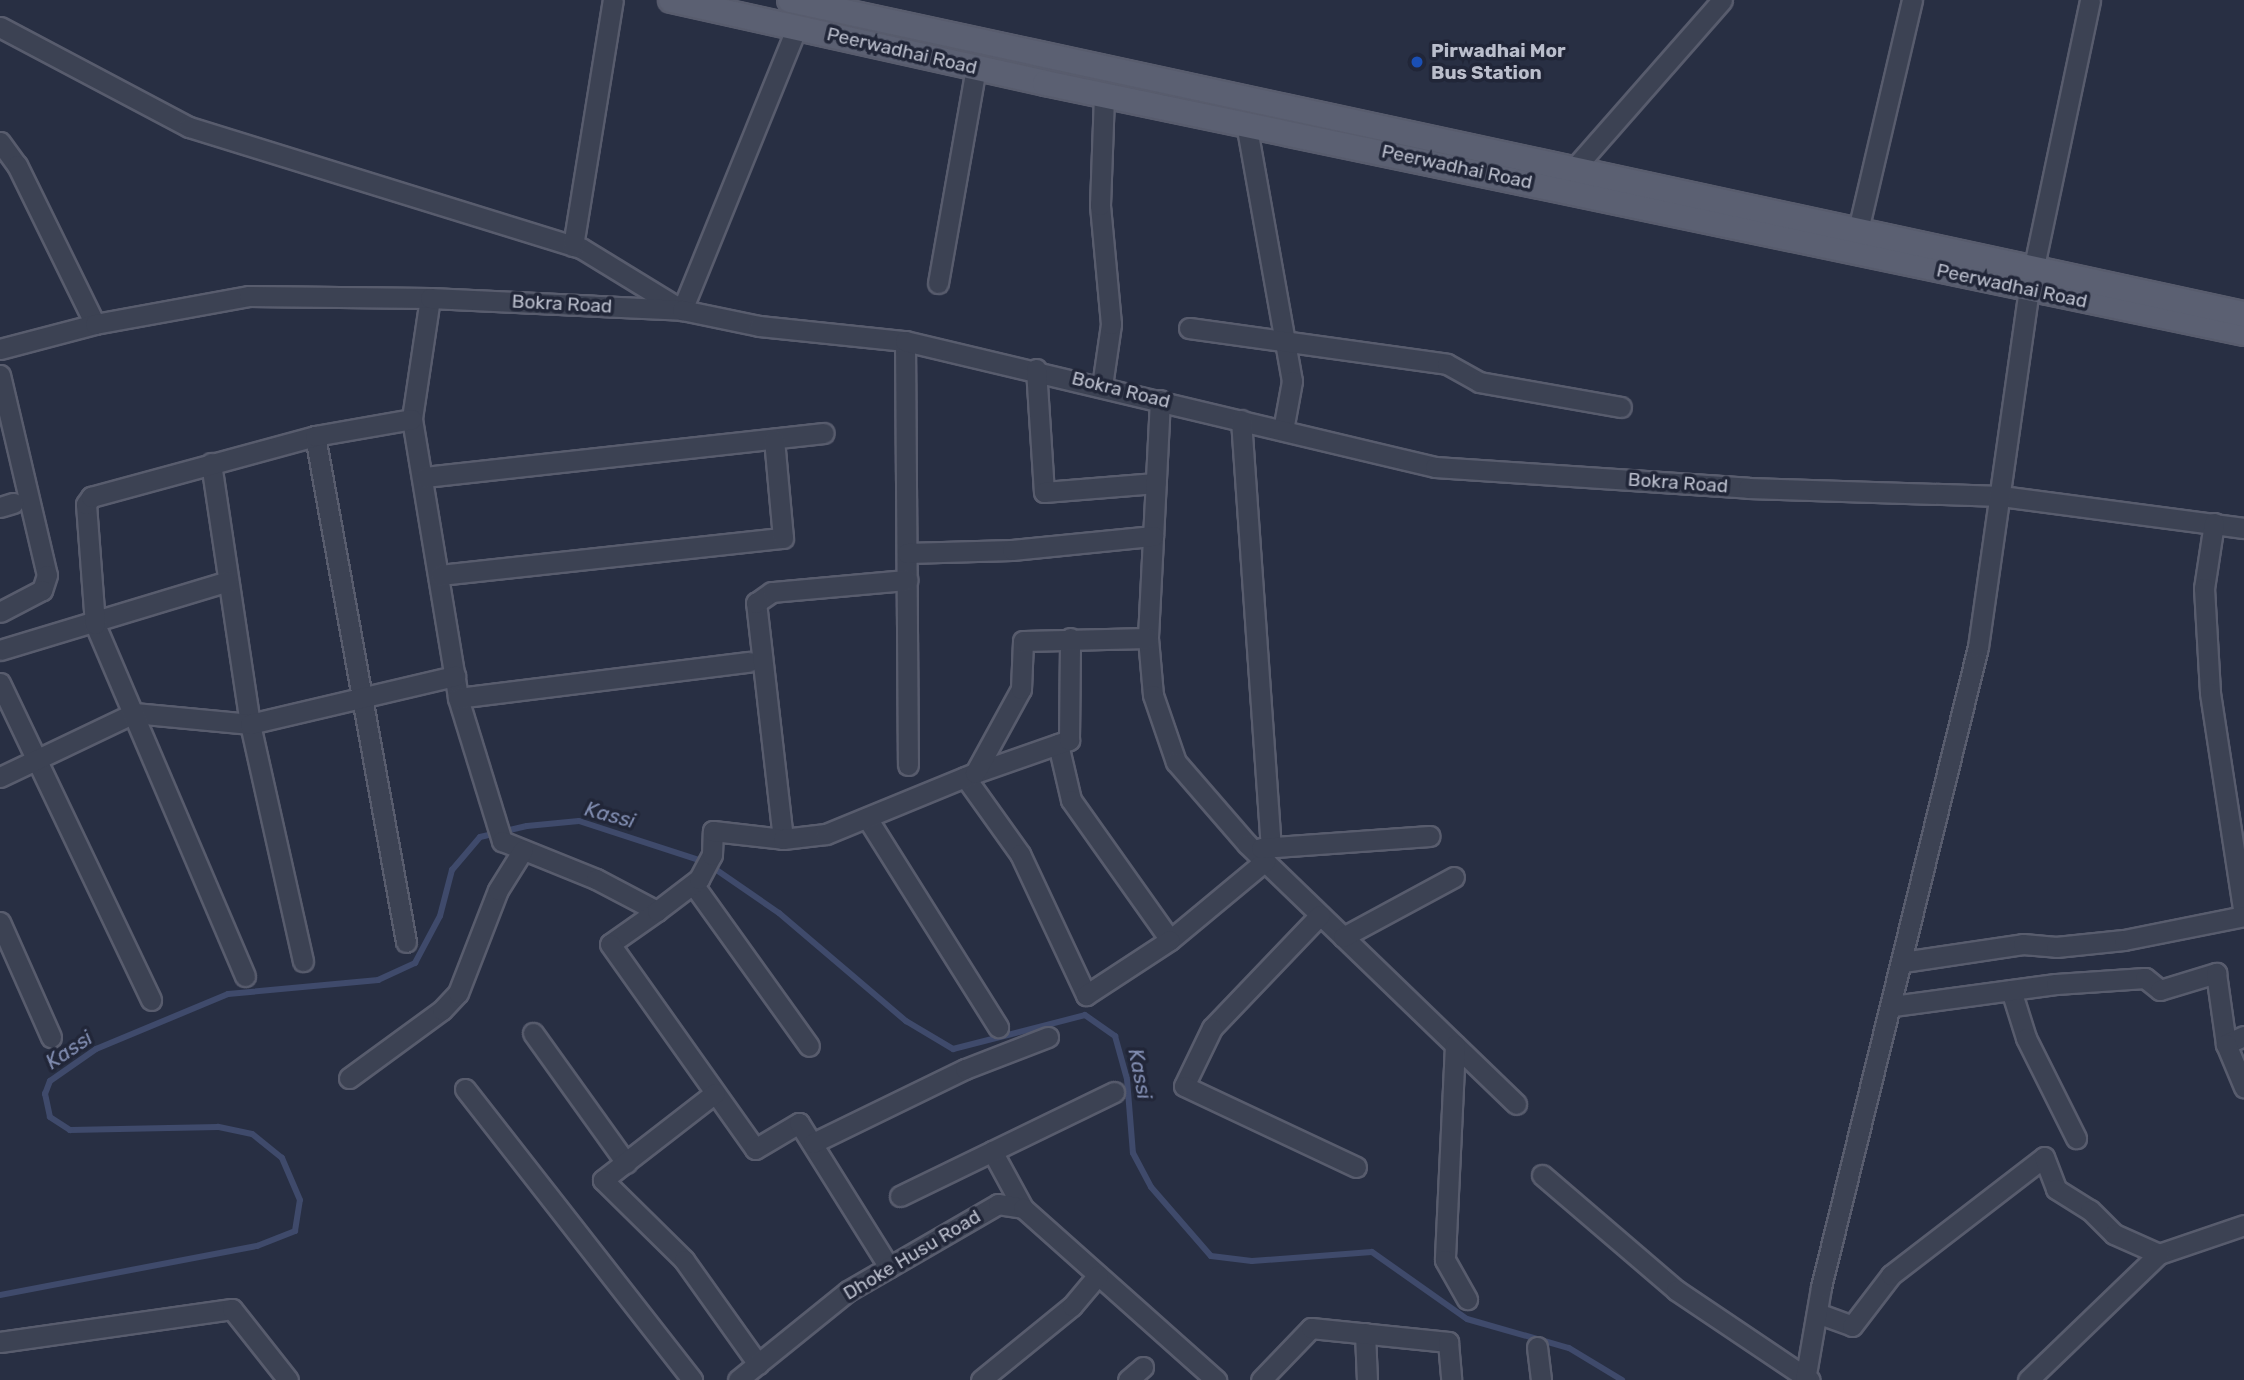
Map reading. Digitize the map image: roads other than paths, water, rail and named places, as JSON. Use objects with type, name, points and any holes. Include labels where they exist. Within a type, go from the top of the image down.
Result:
[{"type":"main road","name":"Peerwadhai Road","points":[[671,0],[1104,95],[1855,241],[2030,280],[2244,333]]},
{"type":"main road","points":[[790,0],[1572,171],[1855,241]]},
{"type":"main road","points":[[2030,280],[2244,314]]},
{"type":"street","points":[[573,246],[613,0]]},
{"type":"street","points":[[1572,171],[1722,0]]},
{"type":"street","points":[[1855,241],[1912,0]]},
{"type":"street","points":[[1542,1175],[1676,1290],[1769,1357],[1807,1379],[1817,1313],[1978,647],[2030,280],[2090,0]]},
{"type":"street","points":[[0,27],[188,128],[573,246],[682,310],[797,27]]},
{"type":"street","points":[[938,283],[976,67]]},
{"type":"street","points":[[1102,386],[1111,324],[1100,205],[1104,95]]},
{"type":"street","points":[[1246,123],[1292,381],[1283,430]]},
{"type":"street","points":[[0,142],[17,165],[95,324]]},
{"type":"street","name":"Bokra Road","points":[[0,349],[95,324],[249,296],[430,298],[682,310],[759,326],[905,341],[1036,369],[1435,467],[1748,488],[2001,496],[2244,528]]},
{"type":"street","points":[[430,298],[412,419],[425,477],[458,698],[502,841],[596,879],[657,911]]},
{"type":"street","points":[[1189,328],[1447,364],[1479,382],[1621,408]]},
{"type":"street","points":[[905,341],[908,765]]},
{"type":"street","points":[[1036,369],[1044,492],[1156,483]]},
{"type":"street","points":[[0,374],[47,575],[42,590],[0,612]]},
{"type":"street","points":[[1160,400],[1148,638],[1153,695],[1177,762],[1320,915],[1516,1104]]},
{"type":"street","points":[[245,976],[95,624],[86,504],[91,497],[211,463],[315,436],[412,419]]},
{"type":"street","points":[[1241,419],[1263,852]]},
{"type":"street","points":[[425,477],[824,433]]},
{"type":"street","points":[[315,436],[407,942]]},
{"type":"street","points":[[440,575],[783,538],[774,439]]},
{"type":"street","points":[[211,463],[250,724],[303,961]]},
{"type":"street","points":[[1903,962],[2023,944],[2056,947],[2124,940],[2244,916],[2210,693],[2204,588],[2214,523]]},
{"type":"street","points":[[907,553],[1012,550],[1153,536]]},
{"type":"street","points":[[783,839],[756,603],[772,593],[907,580]]},
{"type":"street","points":[[0,650],[95,624],[228,581]]},
{"type":"street","points":[[889,1267],[799,1123],[755,1149],[610,944],[693,884],[712,855],[713,831],[783,839],[826,834],[970,775],[1069,740],[1070,638]]},
{"type":"street","points":[[970,775],[1021,689],[1023,641],[1148,638]]},
{"type":"street","points":[[458,698],[749,662]]},
{"type":"street","points":[[0,777],[134,713],[250,724],[362,694],[455,676]]},
{"type":"street","points":[[0,683],[151,1000]]},
{"type":"street","points":[[1058,744],[1071,800],[1170,940]]},
{"type":"street","points":[[970,775],[1020,854],[1086,995],[1170,940],[1263,852],[1430,836]]},
{"type":"street","points":[[867,818],[998,1027]]},
{"type":"street","points":[[349,1077],[442,1010],[458,993],[494,901],[523,850]]},
{"type":"street","points":[[1343,937],[1454,877]]},
{"type":"street","points":[[693,884],[809,1046]]},
{"type":"street","points":[[1320,915],[1212,1028],[1184,1086],[1356,1167]]},
{"type":"street","points":[[0,922],[51,1037]]},
{"type":"street","points":[[1892,1006],[2011,990],[2145,978],[2160,990],[2216,973],[2226,1044],[2244,1087]]},
{"type":"street","points":[[2011,990],[2026,1038],[2076,1138]]},
{"type":"street","points":[[534,1032],[626,1163]]},
{"type":"street","points":[[2226,1044],[2244,1036]]},
{"type":"street","points":[[813,1143],[965,1069],[1048,1037]]},
{"type":"street","points":[[1455,1045],[1445,1260],[1466,1299]]},
{"type":"street","points":[[465,1089],[692,1380]]},
{"type":"street","points":[[900,1196],[1114,1092]]},
{"type":"street","points":[[715,1093],[603,1180],[684,1260],[758,1364]]},
{"type":"street","points":[[992,1151],[1023,1208],[1216,1380]]},
{"type":"street","points":[[1817,1313],[1852,1326],[1891,1275],[2044,1157],[2056,1189],[2090,1210],[2115,1234],[2159,1254]]},
{"type":"street","name":"Dhoke Husu Road","points":[[738,1380],[848,1291],[998,1204],[1023,1208]]},
{"type":"street","points":[[2028,1380],[2159,1254],[2244,1225]]},
{"type":"street","points":[[981,1380],[1072,1306],[1098,1275]]},
{"type":"street","points":[[0,1342],[232,1309],[288,1380]]},
{"type":"street","points":[[1261,1380],[1311,1328],[1448,1342],[1451,1380]]},
{"type":"street","points":[[1365,1334],[1367,1380]]},
{"type":"street","points":[[1537,1347],[1541,1380]]},
{"type":"street","points":[[1128,1380],[1143,1367]]},
{"type":"waterway","name":"Kassi","points":[[0,1295],[257,1246],[295,1231],[300,1200],[282,1158],[252,1134],[218,1127],[70,1130],[50,1117],[45,1094],[50,1081],[96,1049],[228,994],[378,980],[415,963],[440,916],[452,870],[480,837],[527,826],[579,821],[705,862],[779,913],[906,1021],[953,1049],[1085,1015],[1115,1036],[1127,1079],[1133,1153],[1151,1187],[1211,1256],[1252,1261],[1372,1252],[1467,1319],[1569,1348],[1622,1380]]},
{"type":"place","name":"Pirwadhai Mor Bus Station","points":[[1417,62]]}]
